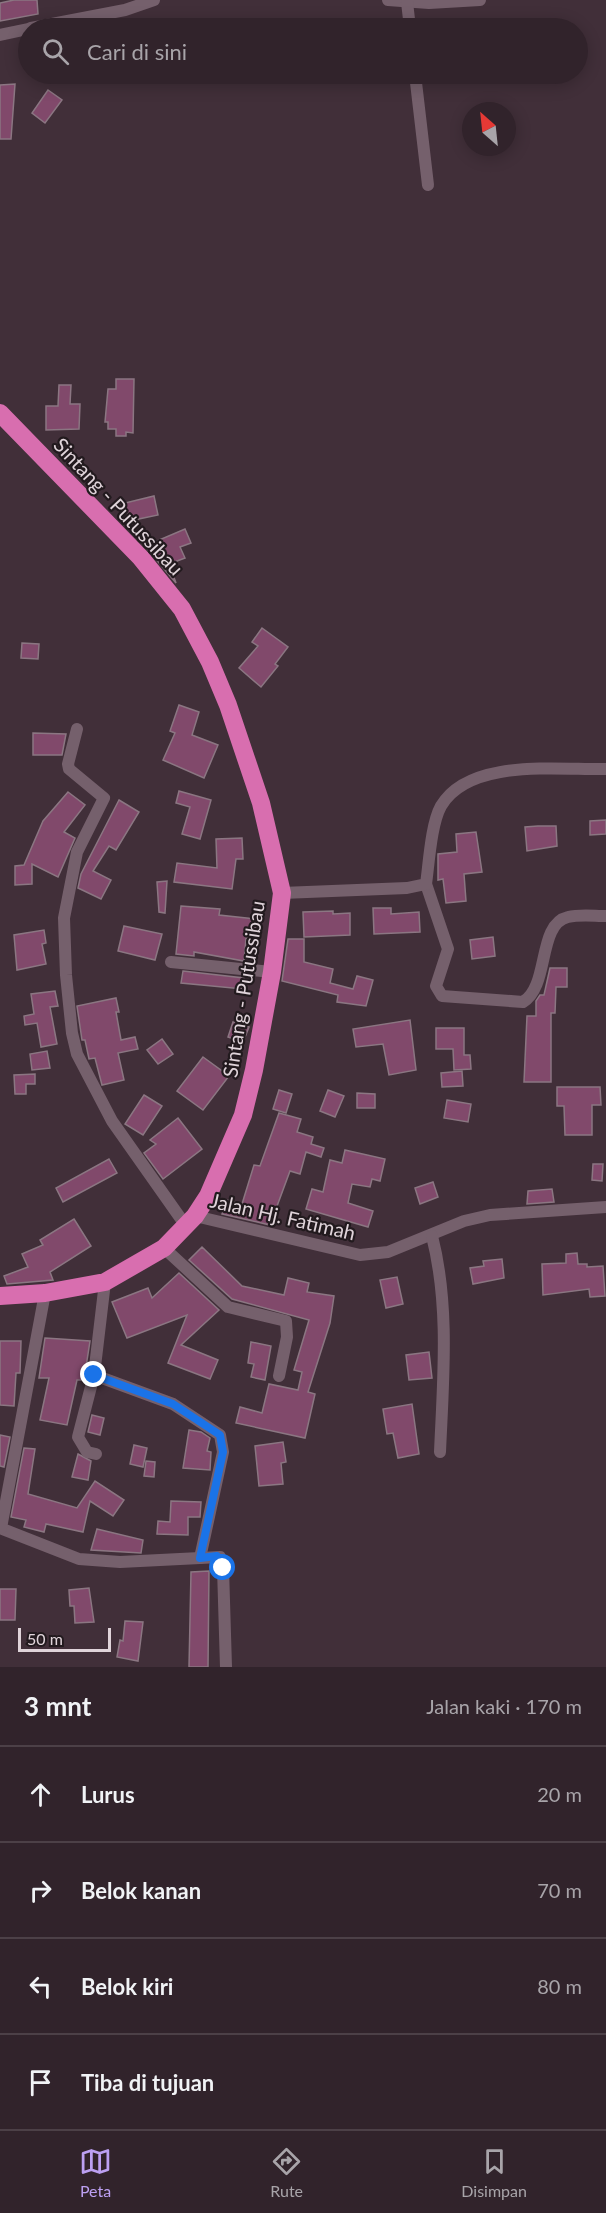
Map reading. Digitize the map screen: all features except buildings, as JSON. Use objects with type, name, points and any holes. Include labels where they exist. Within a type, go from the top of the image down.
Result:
[{"type":"highway","name":"Sintang - Putussibau","points":[[0,413],[141,558],[182,609],[210,662],[228,705],[261,803],[282,893],[272,972],[243,1115],[208,1196],[190,1221],[164,1248],[105,1282],[45,1293],[0,1296]]},
{"type":"street","points":[[85,18],[125,10],[154,0]]},
{"type":"street","points":[[388,0],[429,3],[480,0]]},
{"type":"street","points":[[407,2],[409,18]]},
{"type":"street","points":[[0,35],[18,31]]},
{"type":"street","points":[[417,84],[428,185]]},
{"type":"street","points":[[77,729],[68,764],[69,769],[104,798],[77,852],[64,918],[66,975],[76,1054],[111,1121],[190,1221]]},
{"type":"street","points":[[606,769],[498,771],[480,776],[462,785],[441,806],[426,884],[448,949],[436,986],[442,996],[523,1002],[530,998],[537,986],[549,939],[558,922],[566,917],[606,916]]},
{"type":"street","points":[[282,893],[407,888],[426,884]]},
{"type":"street","points":[[171,963],[272,972]]},
{"type":"street","name":"Jalan Hj. Fatimah","points":[[190,1221],[360,1255],[388,1252],[432,1236],[464,1221],[489,1215],[606,1207]]},
{"type":"street","points":[[432,1236],[439,1265],[442,1313],[440,1452]]},
{"type":"street","points":[[164,1248],[228,1307],[286,1322],[287,1337],[279,1376]]},
{"type":"street","points":[[96,1454],[87,1452],[78,1437],[94,1375],[105,1282]]},
{"type":"street","points":[[45,1293],[1,1528],[79,1559],[120,1562],[217,1556],[222,1561],[226,1667]]},
{"type":"street","points":[[94,1375],[173,1404],[220,1435],[223,1452],[200,1558]]},
{"type":"route","points":[[94,1375],[173,1404],[220,1435],[223,1452],[200,1558],[220,1557],[223,1568]]}]
